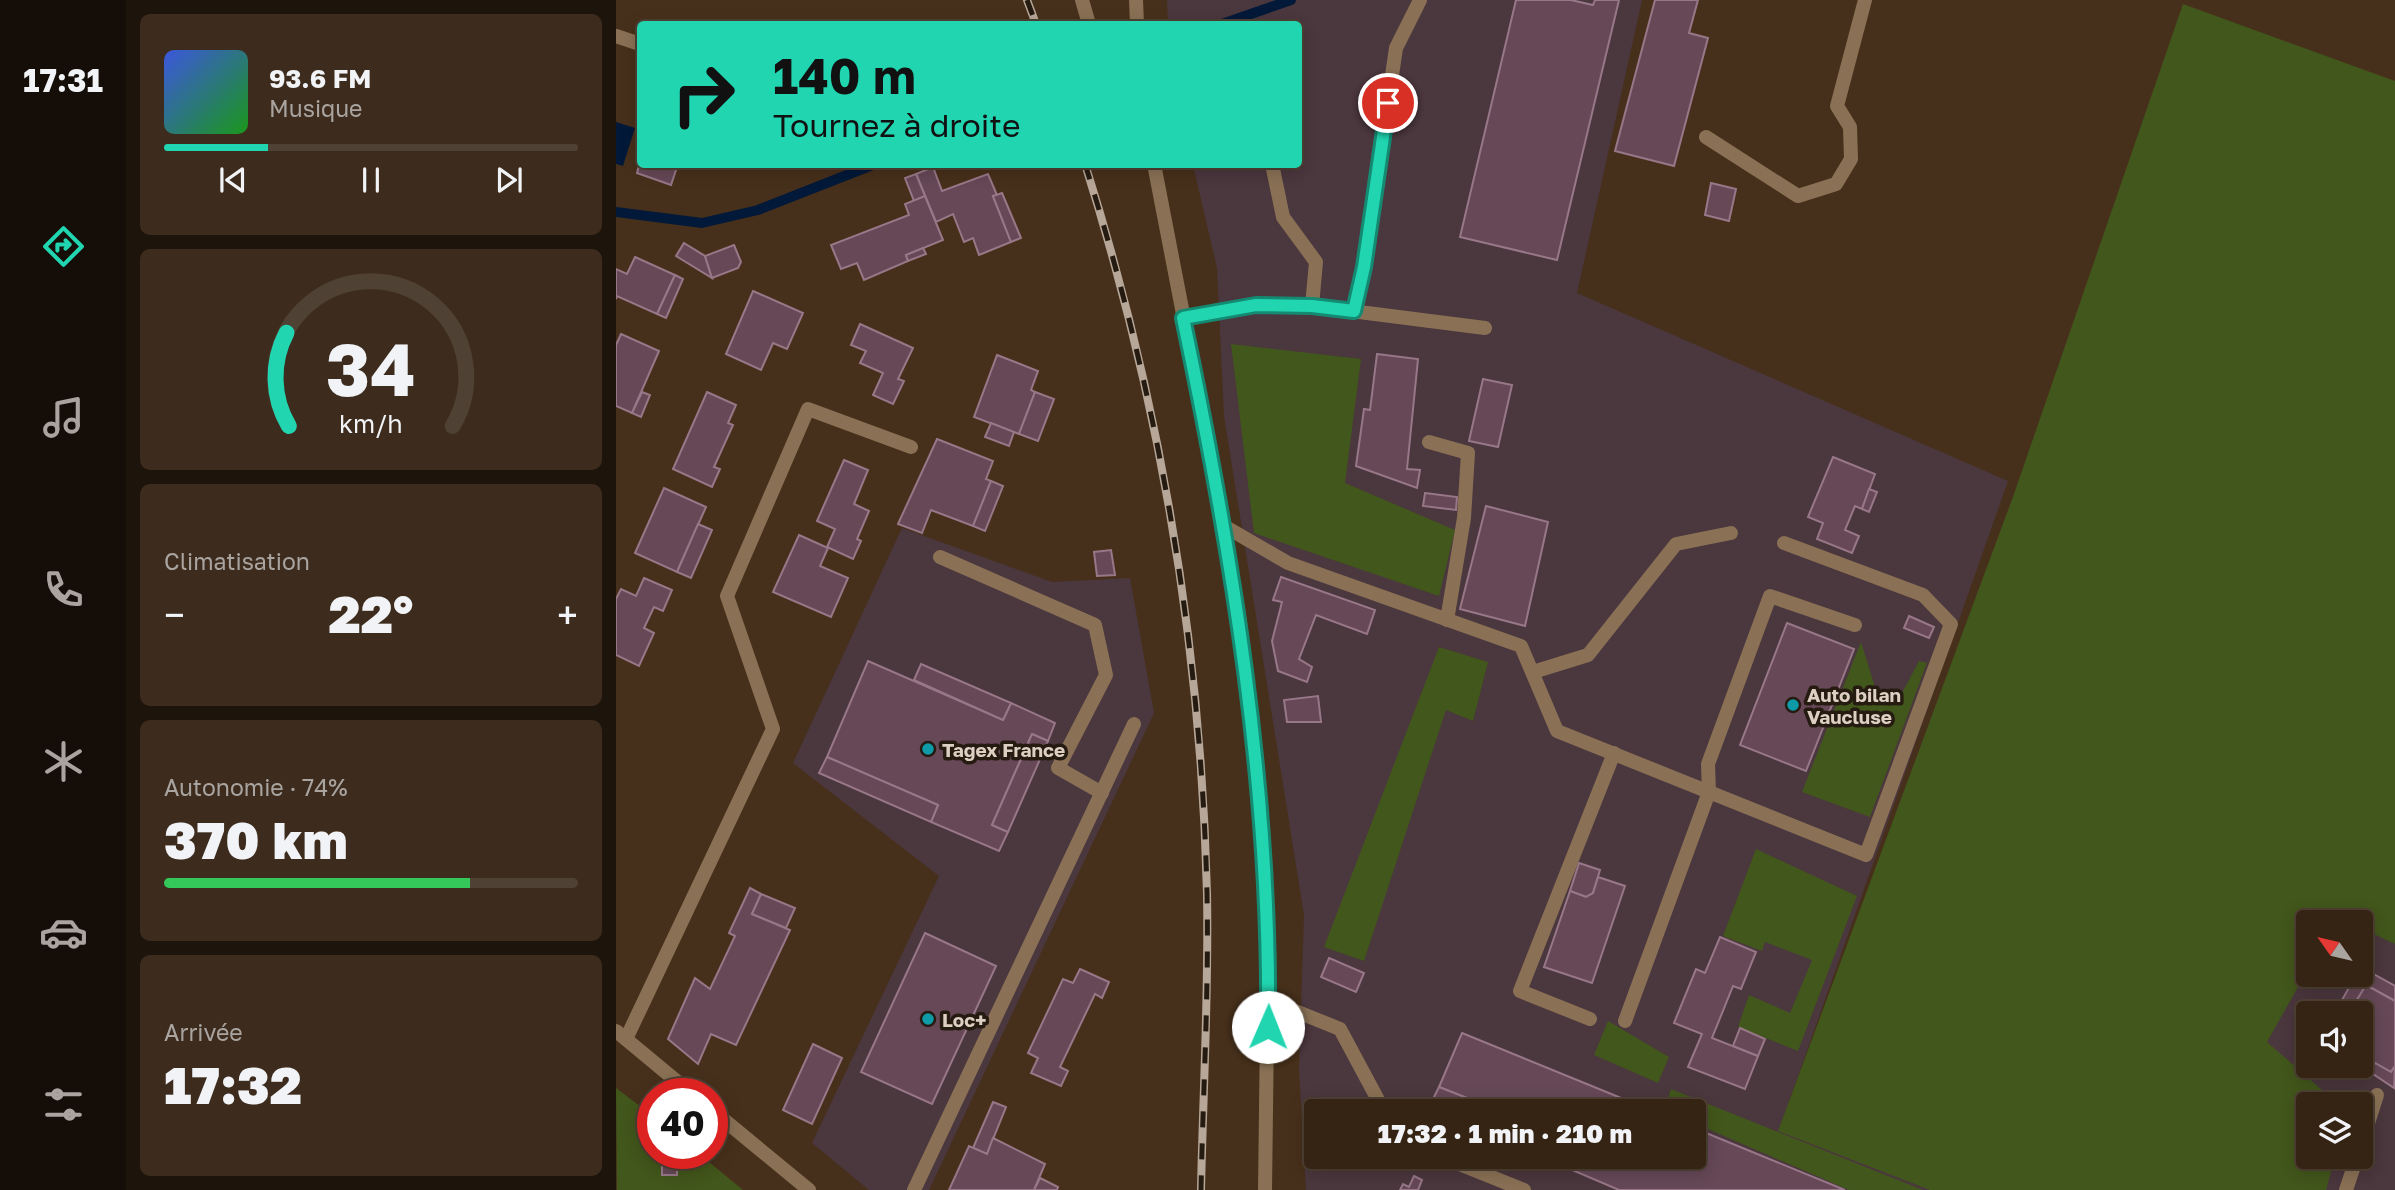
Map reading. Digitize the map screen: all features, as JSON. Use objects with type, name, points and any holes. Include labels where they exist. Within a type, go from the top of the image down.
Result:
[{"type":"street","points":[[1082,0],[1088,21]]},
{"type":"street","points":[[1136,0],[1137,21]]},
{"type":"street","points":[[1354,311],[1364,267],[1396,48],[1420,0]]},
{"type":"street","points":[[1706,136],[1798,196],[1836,184],[1851,159],[1850,127],[1837,106],[1866,0]]},
{"type":"street","points":[[616,36],[637,43]]},
{"type":"street","points":[[1155,168],[1224,526],[1240,622],[1258,786],[1269,948],[1265,1190]]},
{"type":"street","points":[[1273,168],[1283,217],[1316,262],[1312,306]]},
{"type":"street","points":[[1183,318],[1256,305],[1312,306],[1485,328]]},
{"type":"street","points":[[673,1078],[621,1035],[773,729],[727,596],[808,409],[911,447]]},
{"type":"street","points":[[1429,442],[1468,453],[1464,518],[1447,620]]},
{"type":"street","points":[[1224,526],[1288,563],[1521,646],[1557,731],[1866,855],[1951,624],[1923,595],[1784,543]]},
{"type":"street","points":[[1532,672],[1588,655],[1676,544],[1731,533]]},
{"type":"street","points":[[940,557],[1095,625],[1107,675],[1058,768],[1102,793]]},
{"type":"street","points":[[1625,1021],[1709,792],[1708,764],[1770,596],[1855,625]]},
{"type":"street","points":[[914,1190],[1134,724]]},
{"type":"street","points":[[1590,1019],[1520,991],[1614,753]]},
{"type":"street","points":[[1268,1000],[1340,1029],[1378,1099]]},
{"type":"street","points":[[2373,1108],[2377,1095]]},
{"type":"street","points":[[728,1123],[809,1190]]},
{"type":"street","points":[[1472,1169],[1524,1190]]},
{"type":"street","points":[[2346,1190],[2353,1169]]},
{"type":"shaded area","points":[[1167,0],[1642,0],[1577,293],[2008,481],[1779,1130],[1931,1190],[1306,1190],[1305,1169],[1706,1169],[1706,1099],[1304,1099],[1304,1155],[1299,1069],[1304,915],[1224,416],[1217,268],[1194,168],[1302,168],[1302,21],[1168,21]]},
{"type":"shaded area","points":[[902,528],[1052,582],[1130,578],[1154,713],[929,1190],[869,1190],[812,1143],[939,876],[793,763]]},
{"type":"shaded area","points":[[2395,747],[2395,1190],[2198,1190],[2296,969],[2296,987],[2373,987],[2373,910],[2322,910]]},
{"type":"green space","points":[[2183,4],[2395,81],[2395,944],[2373,934],[2373,910],[2296,910],[2298,987],[2267,1042],[2296,1067],[2296,1078],[2308,1078],[2324,1092],[2296,1092],[2296,1169],[2332,1169],[2326,1190],[1930,1190],[1778,1131],[2014,494]]},
{"type":"green space","points":[[1231,344],[1361,359],[1345,483],[1455,530],[1439,596],[1254,533]]},
{"type":"green space","points":[[1861,642],[1879,700],[1901,695],[1919,661],[1927,663],[1870,817],[1802,792]]},
{"type":"green space","points":[[1439,647],[1488,662],[1473,721],[1446,710],[1364,961],[1324,947]]},
{"type":"green space","points":[[1756,849],[1857,896],[1798,1051],[1738,1027],[1749,995],[1790,1013],[1812,960],[1765,942],[1762,951],[1723,936]]},
{"type":"green space","points":[[1608,1021],[1669,1057],[1658,1083],[1594,1055]]},
{"type":"green space","points":[[616,1088],[637,1104],[637,1169],[717,1169],[743,1190],[617,1190]]},
{"type":"green space","points":[[1671,1089],[1696,1099],[1668,1099]]},
{"type":"green space","points":[[1706,1103],[1923,1190],[1849,1190],[1706,1128]]},
{"type":"water","points":[[616,122],[635,128],[623,166],[616,164]]},
{"type":"building","points":[[1516,0],[1571,0],[1593,5],[1595,0],[1619,0],[1557,260],[1460,237]]},
{"type":"building","points":[[1655,0],[1698,0],[1689,33],[1708,38],[1674,166],[1615,151]]},
{"type":"building","points":[[638,168],[677,168],[671,185],[637,173]]},
{"type":"building","points":[[933,168],[942,191],[988,174],[997,195],[993,196],[1011,242],[979,255],[973,238],[964,242],[953,214],[936,222],[916,174]]},
{"type":"building","points":[[916,174],[925,196],[914,201],[905,178]]},
{"type":"building","points":[[1711,183],[1736,189],[1729,221],[1705,215]]},
{"type":"building","points":[[1002,193],[1021,238],[1011,242],[993,196]]},
{"type":"building","points":[[925,196],[943,240],[906,255],[908,261],[864,280],[857,263],[841,269],[831,245],[909,215],[905,204]]},
{"type":"building","points":[[684,243],[705,256],[712,278],[676,256]]},
{"type":"building","points":[[734,245],[741,262],[738,268],[712,278],[705,256]]},
{"type":"building","points":[[923,248],[926,254],[908,261],[906,255]]},
{"type":"building","points":[[635,257],[675,275],[657,314],[617,296],[616,299],[616,269],[627,274]]},
{"type":"building","points":[[675,275],[683,279],[666,318],[657,314]]},
{"type":"building","points":[[753,291],[803,313],[787,349],[773,343],[761,370],[726,354]]},
{"type":"building","points":[[860,324],[913,348],[898,379],[904,381],[893,404],[873,395],[883,373],[860,363],[866,351],[851,345]]},
{"type":"building","points":[[621,334],[659,351],[632,413],[616,406],[616,345]]},
{"type":"building","points":[[1377,354],[1418,359],[1407,469],[1420,470],[1417,488],[1356,466],[1364,409],[1370,410]]},
{"type":"building","points":[[997,355],[1038,371],[1031,390],[1035,392],[1019,434],[974,417]]},
{"type":"building","points":[[1483,379],[1512,385],[1498,447],[1469,441]]},
{"type":"building","points":[[642,392],[650,395],[641,417],[632,413]]},
{"type":"building","points":[[707,392],[736,405],[728,423],[733,425],[714,467],[720,469],[712,487],[673,469]]},
{"type":"building","points":[[1035,392],[1054,399],[1038,441],[1019,434]]},
{"type":"building","points":[[991,423],[1014,432],[1009,446],[985,437]]},
{"type":"building","points":[[937,439],[993,461],[986,479],[991,481],[973,526],[931,510],[922,533],[898,524]]},
{"type":"building","points":[[1833,457],[1875,474],[1862,509],[1855,506],[1845,530],[1859,536],[1852,553],[1817,539],[1823,523],[1808,517]]},
{"type":"building","points":[[844,460],[868,470],[854,504],[869,511],[857,539],[861,541],[853,559],[827,547],[835,529],[817,521]]},
{"type":"building","points":[[991,481],[1003,486],[985,531],[973,526]]},
{"type":"building","points":[[664,488],[706,507],[677,572],[635,553]]},
{"type":"building","points":[[1869,489],[1877,492],[1869,512],[1862,509]]},
{"type":"building","points":[[1425,493],[1457,497],[1456,510],[1423,506]]},
{"type":"building","points":[[1486,506],[1548,522],[1525,626],[1460,609]]},
{"type":"building","points":[[698,524],[712,530],[691,578],[677,572]]},
{"type":"building","points":[[799,535],[828,548],[820,566],[848,578],[831,617],[773,592]]},
{"type":"building","points":[[1111,550],[1115,575],[1097,576],[1094,552]]},
{"type":"building","points":[[1281,577],[1375,610],[1367,634],[1316,615],[1299,659],[1312,667],[1307,682],[1278,671],[1272,641],[1282,602],[1273,600]]},
{"type":"building","points":[[644,578],[672,590],[663,611],[654,607],[644,628],[654,633],[639,666],[616,655],[616,599],[621,589],[636,596]]},
{"type":"building","points":[[1909,616],[1934,627],[1929,638],[1904,628]]},
{"type":"building","name":"Auto bilan Vaucluse","points":[[1787,623],[1854,649],[1806,771],[1740,745]]},
{"type":"building","name":"Tagex France","points":[[868,661],[1003,720],[1011,703],[1055,723],[1048,741],[1032,734],[992,825],[1008,832],[999,851],[931,822],[938,805],[827,757]]},
{"type":"building","points":[[921,664],[1011,703],[1003,720],[914,680]]},
{"type":"building","points":[[1318,696],[1321,722],[1287,722],[1284,700]]},
{"type":"building","points":[[1032,734],[1048,741],[1008,832],[992,825]]},
{"type":"building","points":[[827,757],[938,805],[931,822],[819,773]]},
{"type":"building","points":[[1579,863],[1600,870],[1593,893],[1586,897],[1570,891]]},
{"type":"building","points":[[1598,877],[1625,886],[1592,983],[1544,967],[1570,891],[1586,897],[1593,893]]},
{"type":"building","points":[[750,888],[761,894],[752,914],[790,930],[736,1045],[711,1034],[698,1064],[668,1039],[695,978],[710,989],[735,936],[729,933]]},
{"type":"building","points":[[761,894],[795,908],[786,928],[752,914]]},
{"type":"building","name":"Loc+","points":[[925,933],[996,966],[932,1104],[861,1072]]},
{"type":"building","points":[[1720,937],[1756,952],[1741,989],[1733,986],[1712,1038],[1758,1056],[1745,1089],[1688,1067],[1702,1034],[1674,1023],[1696,969],[1705,973]]},
{"type":"building","points":[[1329,958],[1364,973],[1356,992],[1321,977]]},
{"type":"building","points":[[1080,969],[1109,982],[1102,998],[1095,994],[1060,1067],[1068,1071],[1061,1086],[1031,1073],[1038,1058],[1028,1053],[1063,979],[1073,983]]},
{"type":"building","points":[[2373,974],[2395,986],[2395,1001],[2370,987],[2373,987]]},
{"type":"building","points":[[2349,987],[2365,987],[2356,1001],[2341,1001]]},
{"type":"building","points":[[2365,987],[2370,987],[2395,1001],[2395,1066],[2391,1072],[2375,1063],[2373,1067],[2373,1001],[2356,1001]]},
{"type":"building","points":[[1740,1028],[1765,1039],[1758,1056],[1733,1046]]},
{"type":"building","points":[[1462,1033],[1624,1099],[1470,1099],[1439,1087]]},
{"type":"building","points":[[813,1044],[842,1058],[812,1124],[783,1110]]},
{"type":"building","points":[[2375,1063],[2391,1072],[2395,1066],[2394,1088],[2373,1074]]},
{"type":"building","points":[[1439,1087],[1470,1099],[1433,1099]]},
{"type":"building","points":[[993,1102],[1006,1107],[987,1154],[973,1148]]},
{"type":"building","points":[[1706,1133],[1845,1190],[1619,1190],[1570,1169],[1706,1169]]},
{"type":"building","points":[[993,1138],[1045,1164],[1034,1190],[949,1190],[969,1146],[987,1154]]},
{"type":"building","points":[[662,1169],[677,1169],[677,1175],[662,1175]]},
{"type":"building","points":[[1414,1176],[1422,1180],[1418,1190],[1400,1190],[1403,1184],[1409,1187]]},
{"type":"building","points":[[1040,1178],[1058,1187],[1057,1190],[1034,1190]]},
{"type":"waterway","points":[[1231,21],[1291,0]]},
{"type":"waterway","points":[[616,212],[702,223],[758,210],[865,168]]},
{"type":"railway","points":[[1027,0],[1035,21]]},
{"type":"railway","points":[[1086,168],[1135,343],[1155,434],[1186,616],[1203,800],[1207,893],[1207,1004],[1201,1190]]},
{"type":"place","name":"Auto bilan Vaucluse","points":[[1793,705]]},
{"type":"place","name":"Tagex France","points":[[928,749]]},
{"type":"place","name":"Loc+","points":[[928,1019]]},
{"type":"route","points":[[1268,1027],[1269,948],[1260,808],[1240,622],[1183,318],[1256,305],[1312,306],[1354,311],[1364,267],[1388,103]]}]
